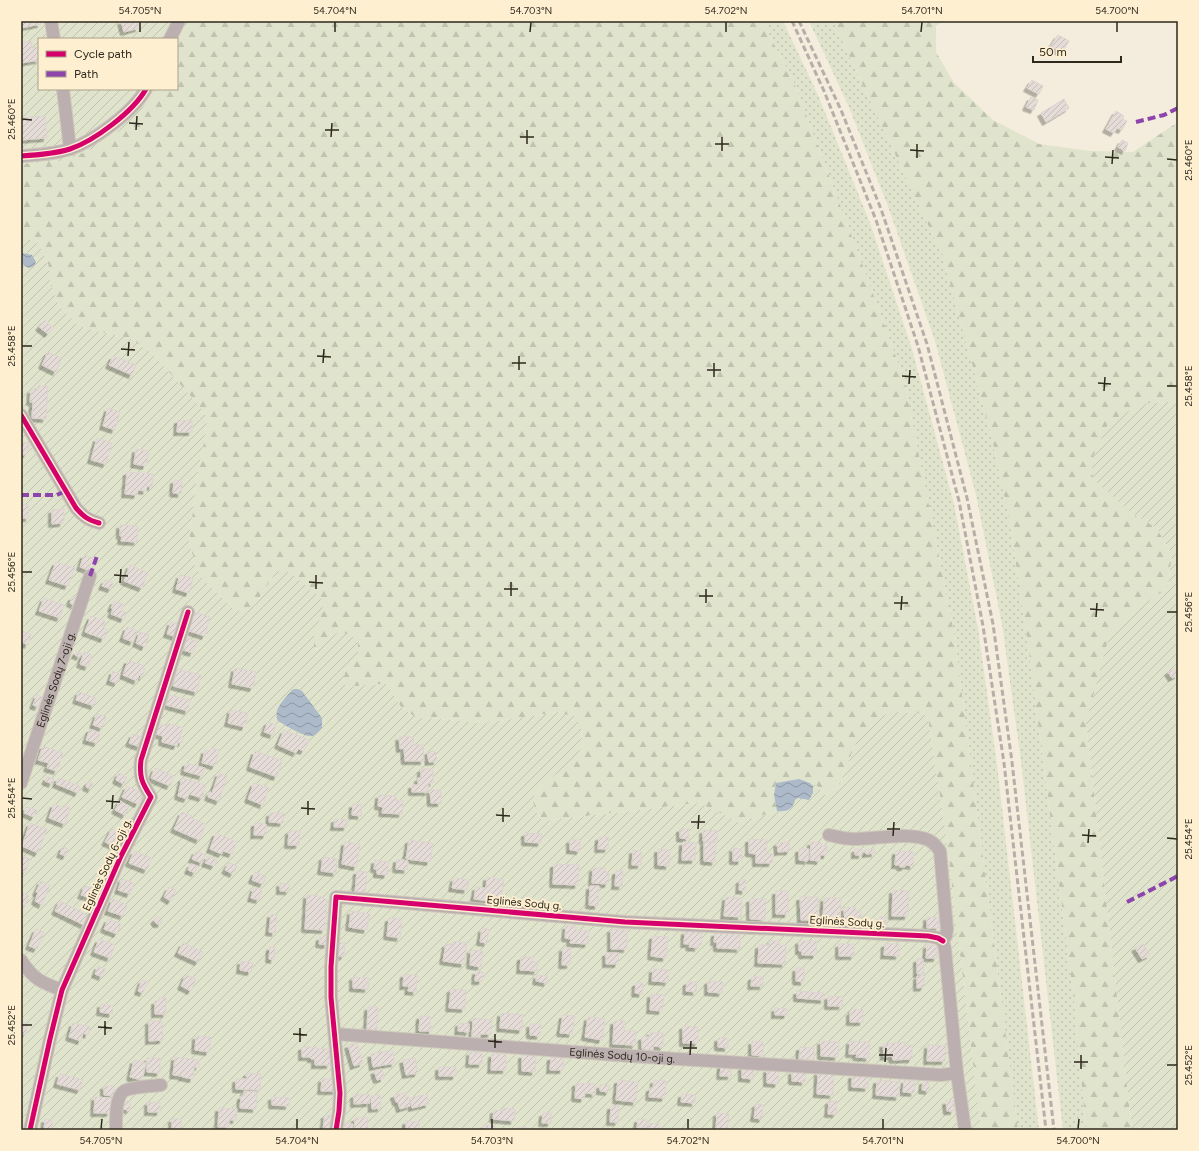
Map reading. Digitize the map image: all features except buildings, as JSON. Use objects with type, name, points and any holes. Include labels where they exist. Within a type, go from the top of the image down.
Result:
[{"type":"street","points":[[51,21],[54,38]]},
{"type":"street","points":[[170,38],[179,21]]},
{"type":"street","points":[[63,90],[70,149]]},
{"type":"street","points":[[21,156],[50,154],[70,149],[88,141],[116,121],[133,106],[145,90]]},
{"type":"street","points":[[21,415],[76,508],[83,516],[92,521],[99,522]]},
{"type":"street","name":"Eglinės Sodų 7-oji g.","points":[[21,783],[90,576]]},
{"type":"street","name":"Eglinės Sodų 6-oji g.","points":[[30,1130],[62,990],[121,856],[151,796],[140,777],[141,760],[153,718],[188,612]]},
{"type":"street","points":[[829,836],[843,839],[910,836],[925,838],[936,846],[940,852],[947,930],[943,941],[957,1073],[965,1130]]},
{"type":"street","name":"Eglinės Sodų g.","points":[[336,1130],[340,1093],[331,997],[331,967],[336,897],[625,922],[928,936],[938,938],[943,941]]},
{"type":"street","points":[[21,960],[26,968],[37,979],[45,984],[62,990]]},
{"type":"street","name":"Eglinės Sodų 10-oji g.","points":[[335,1034],[630,1056],[941,1076],[957,1073]]},
{"type":"street","points":[[116,1130],[118,1103],[123,1091],[161,1085]]},
{"type":"green space","points":[[21,21],[188,21],[178,42],[178,38],[38,38],[38,90],[154,90],[131,123],[95,148],[63,161],[21,164]]},
{"type":"green space","points":[[188,21],[762,21],[793,80],[904,379],[954,633],[1018,1130],[981,1130],[945,829],[928,719],[924,714],[892,711],[859,735],[840,784],[826,795],[816,785],[799,779],[776,783],[774,795],[777,811],[739,822],[698,803],[543,821],[536,812],[532,799],[540,787],[577,758],[582,745],[581,729],[558,712],[484,723],[415,717],[401,707],[386,684],[348,687],[343,682],[345,672],[358,656],[314,648],[313,636],[323,609],[276,572],[256,603],[248,610],[236,611],[203,579],[195,565],[189,541],[197,477],[207,426],[206,416],[201,408],[153,354],[129,338],[79,326],[59,306],[51,286],[48,264],[38,244],[21,236],[21,164],[63,161],[150,98],[154,90],[178,90],[178,42]]},
{"type":"green space","points":[[762,21],[783,21],[818,95],[870,223],[912,349],[954,504],[978,629],[997,765],[1039,1130],[1018,1130],[954,633],[904,379],[793,80]]},
{"type":"green space","points":[[809,21],[833,21],[943,257],[991,434],[1009,518],[1027,637],[1074,1000],[1086,1130],[1063,1130],[1021,761],[1002,624],[976,495],[935,341],[889,209],[849,107]]},
{"type":"green space","points":[[833,21],[944,21],[936,26],[936,52],[954,83],[993,120],[1039,144],[1089,151],[1133,152],[1178,122],[1178,401],[1142,404],[1132,514],[1156,527],[1172,554],[1168,588],[1133,612],[1086,722],[1132,1130],[1086,1130],[1074,1000],[1027,637],[1009,518],[991,434],[943,257]]},
{"type":"green space","points":[[21,236],[38,243],[48,264],[51,286],[59,306],[79,326],[129,338],[153,354],[201,408],[206,416],[207,426],[197,477],[189,541],[195,565],[203,579],[236,611],[248,610],[256,603],[276,572],[283,570],[290,573],[320,597],[323,609],[314,636],[314,648],[318,649],[337,633],[350,634],[358,641],[358,656],[345,672],[343,682],[348,687],[386,684],[401,707],[415,717],[484,723],[558,712],[576,717],[581,729],[582,745],[577,758],[540,787],[532,799],[536,812],[543,821],[699,803],[739,822],[777,811],[774,795],[776,783],[799,779],[816,785],[826,795],[840,784],[859,735],[892,711],[924,714],[928,719],[945,829],[981,1130],[21,1130]]},
{"type":"green space","points":[[1178,401],[1178,1130],[1132,1130],[1086,722],[1108,640],[1132,612],[1168,588],[1172,554],[1156,527],[1132,514],[1093,479],[1091,461],[1109,422],[1142,404]]},
{"type":"water","points":[[21,252],[32,255],[36,262],[34,266],[29,268],[23,264],[21,260]]},
{"type":"water","points":[[294,689],[302,691],[322,718],[322,728],[312,736],[300,733],[278,721],[278,708]]},
{"type":"water","points":[[799,779],[810,783],[813,786],[813,793],[809,800],[798,798],[789,810],[777,811],[774,795],[776,783]]},
{"type":"railway","points":[[792,21],[824,91],[876,220],[918,346],[959,501],[983,626],[1004,763],[1046,1130]]},
{"type":"railway","points":[[799,21],[841,110],[881,209],[927,344],[967,498],[993,624],[1012,762],[1054,1130]]},
{"type":"marked path","points":[[1136,122],[1164,115],[1178,108]]},
{"type":"marked path","points":[[21,495],[57,495],[65,491]]},
{"type":"marked path","points":[[90,576],[97,556]]},
{"type":"marked path","points":[[1127,902],[1178,876]]},
{"type":"cycle path","points":[[21,156],[64,151],[80,145],[101,133],[123,116],[145,90]]},
{"type":"cycle path","points":[[21,415],[76,508],[86,518],[99,523]]},
{"type":"cycle path","points":[[30,1130],[62,990],[121,856],[151,797],[142,780],[140,771],[141,760],[188,612]]},
{"type":"cycle path","points":[[336,1130],[340,1093],[331,997],[331,967],[336,897],[625,922],[928,936],[938,938],[943,941]]}]
